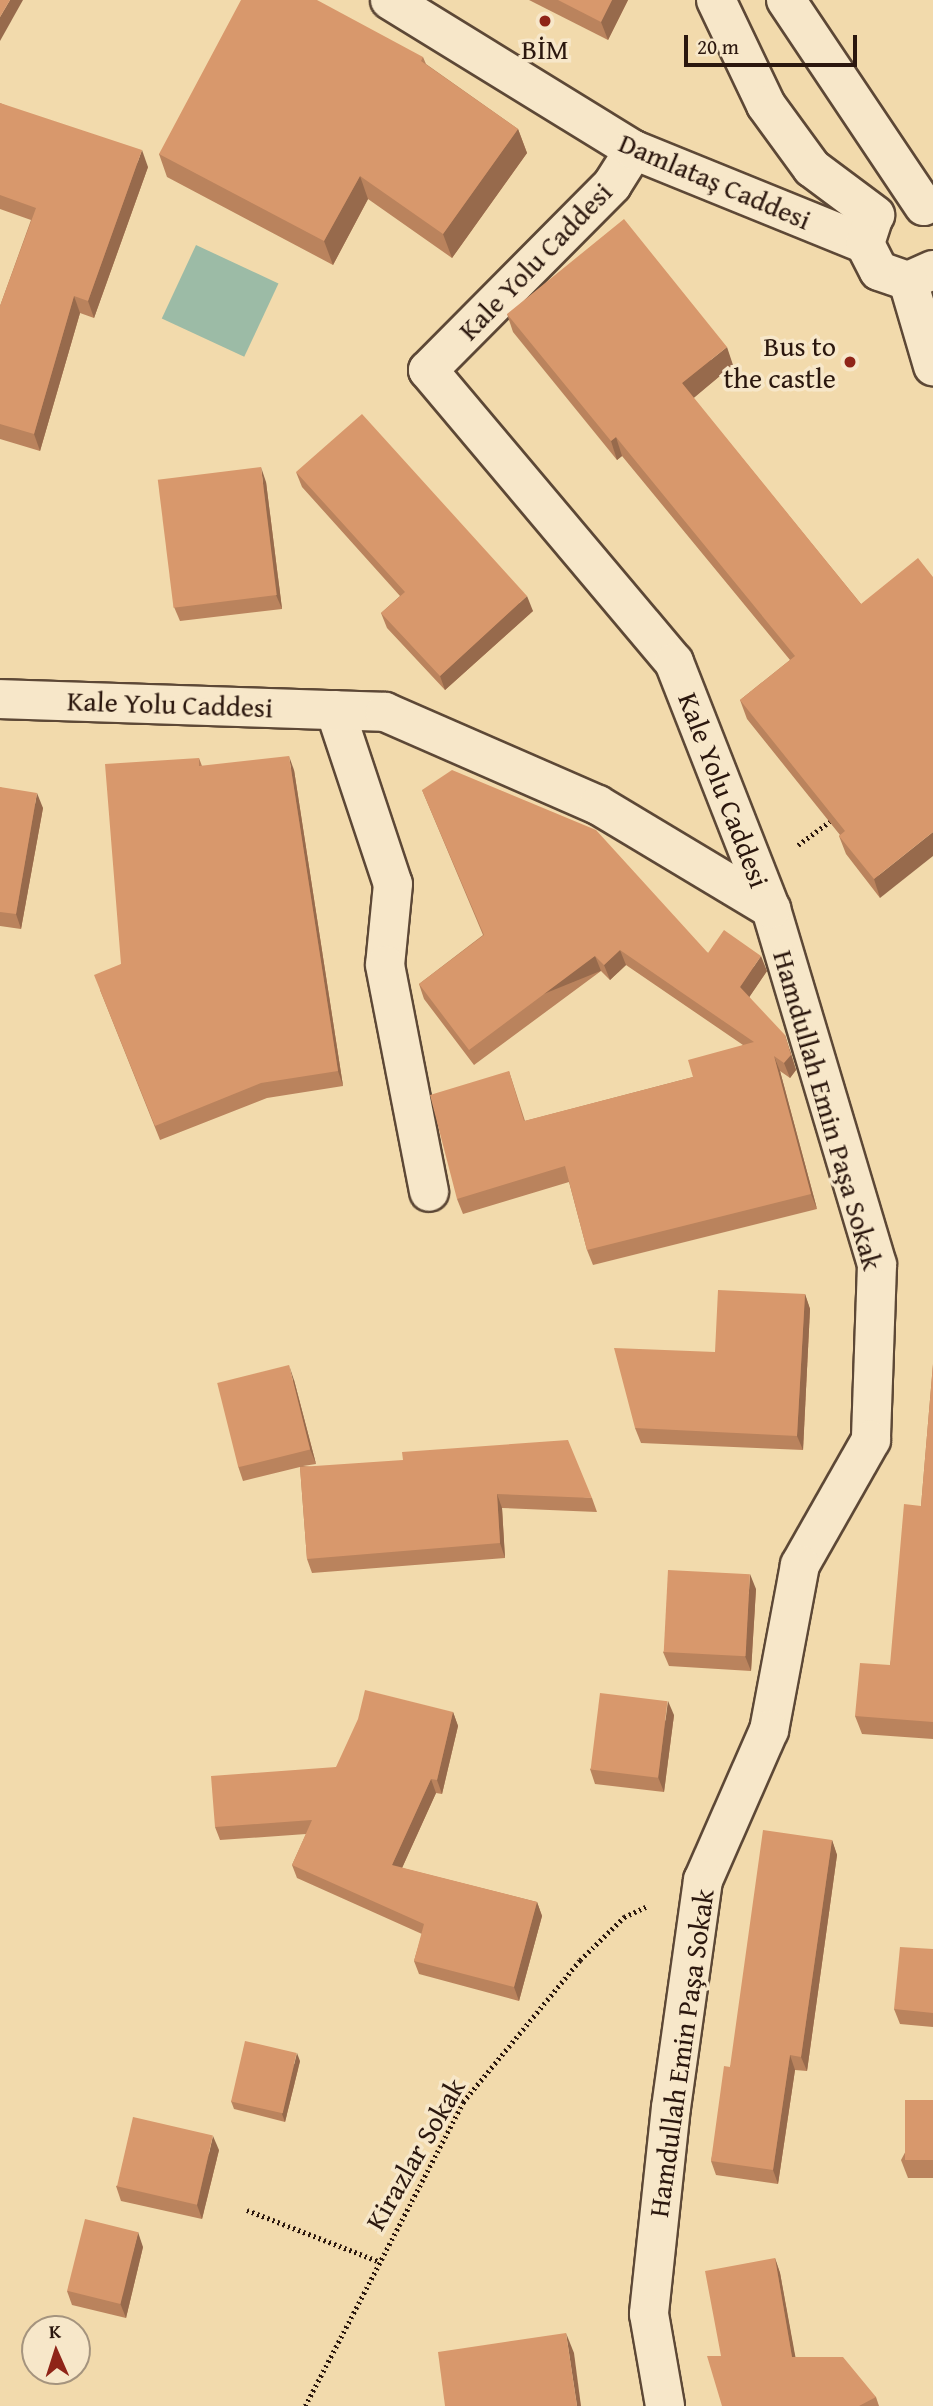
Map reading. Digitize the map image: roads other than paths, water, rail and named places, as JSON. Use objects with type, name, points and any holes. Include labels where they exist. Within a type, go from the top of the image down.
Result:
[{"type":"street","name":"Damlataş Caddesi","points":[[390,0],[634,150],[870,229]]},
{"type":"street","points":[[716,0],[773,116],[812,167],[870,229],[878,271],[920,275],[933,366]]},
{"type":"street","points":[[786,0],[928,209]]},
{"type":"street","name":"Kale Yolu Caddesi","points":[[634,150],[612,185],[428,370],[674,662],[765,893]]},
{"type":"street","points":[[870,229],[898,202],[928,209]]},
{"type":"street","name":"Kale Yolu Caddesi","points":[[0,699],[385,712],[598,805],[765,893]]},
{"type":"street","points":[[335,710],[393,884],[385,965],[429,1192]]},
{"type":"street","name":"Hamdullah Emin Paşa Sokak","points":[[665,2406],[649,2314],[671,2107],[703,1880],[769,1731],[800,1565],[871,1440],[877,1265],[765,893]]},
{"type":"place","name":"BİM","points":[[545,21]]},
{"type":"place","name":"Bus to the castle","points":[[850,362]]}]
